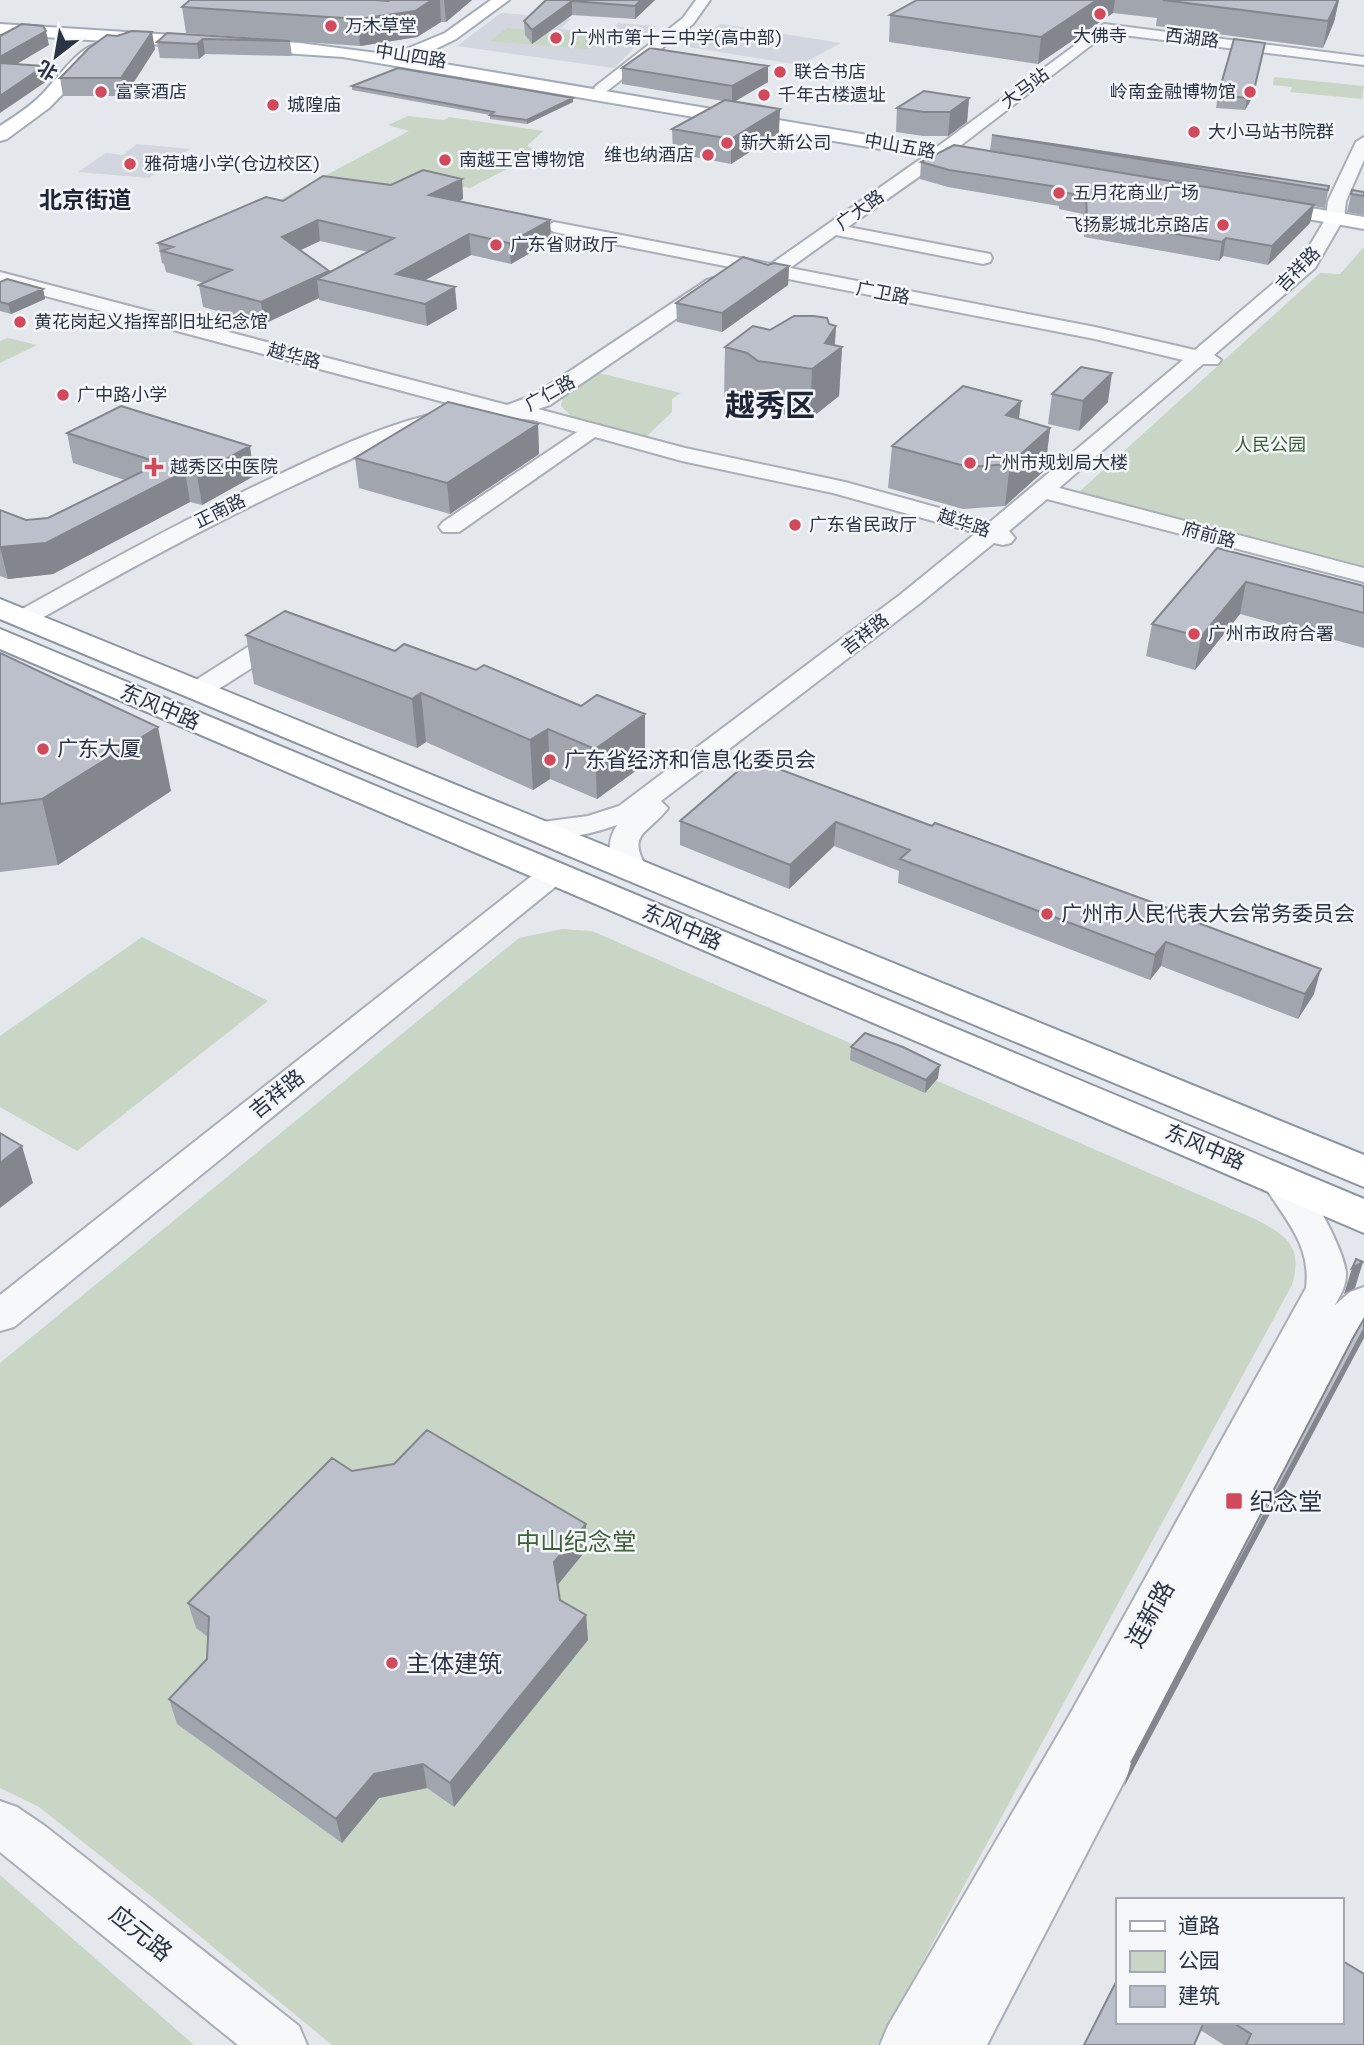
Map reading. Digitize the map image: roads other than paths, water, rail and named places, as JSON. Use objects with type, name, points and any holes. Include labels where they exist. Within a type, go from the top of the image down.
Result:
[{"type":"main road","points":[[402,57],[490,0]]},
{"type":"main road","points":[[402,57],[454,34],[500,0]]},
{"type":"main road","name":"中山四路","points":[[0,24],[108,36]]},
{"type":"main road","name":"中山四路","points":[[0,30],[289,46],[402,57],[602,88],[731,114]]},
{"type":"main road","points":[[0,126],[33,102],[62,70],[108,36]]},
{"type":"main road","points":[[0,135],[43,104],[108,36]]},
{"type":"main road","name":"中山四路","points":[[402,57],[731,114]]},
{"type":"main road","name":"中山五路","points":[[731,114],[1013,162]]},
{"type":"main road","points":[[1244,199],[1349,217]]},
{"type":"main road","name":"东风中路","points":[[8,621],[197,691],[634,871],[1293,1163],[1364,1217]]},
{"type":"main road","name":"东风中路","points":[[8,621],[554,873],[1293,1163],[1364,1172]]},
{"type":"street","points":[[602,88],[688,21],[703,0]]},
{"type":"street","name":"西湖路","points":[[1104,28],[1364,61]]},
{"type":"street","name":"大马站","points":[[943,150],[1104,28]]},
{"type":"street","name":"吉祥路","points":[[634,871],[625,860],[622,846],[625,835],[640,817],[896,627],[995,535],[1201,358],[1318,269],[1332,250],[1349,217],[1364,142]]},
{"type":"street","name":"广大路","points":[[770,273],[943,150]]},
{"type":"street","name":"广卫路","points":[[545,225],[732,266],[1201,358]]},
{"type":"street","points":[[833,229],[983,258]]},
{"type":"street","name":"广仁路","points":[[508,412],[542,400],[732,266]]},
{"type":"street","name":"越华路","points":[[0,278],[508,412],[534,414],[682,454],[837,487],[995,535]]},
{"type":"street","name":"吉祥路","points":[[537,830],[592,824],[629,812],[995,535],[1055,495],[1201,358]]},
{"type":"street","points":[[326,461],[441,394]]},
{"type":"street","name":"越华路","points":[[508,412],[524,420],[660,457],[856,500],[995,535]]},
{"type":"street","name":"正南路","points":[[8,621],[205,518],[326,461],[417,424],[463,414],[508,412]]},
{"type":"street","points":[[451,527],[584,437]]},
{"type":"street","name":"府前路","points":[[1055,495],[1364,575]]},
{"type":"street","points":[[197,691],[271,644]]},
{"type":"street","name":"吉祥路","points":[[0,1316],[554,873]]},
{"type":"street","points":[[1293,1163],[1364,1156]]},
{"type":"street","name":"连新路","points":[[907,2045],[1086,1731],[1325,1288],[1329,1273],[1325,1254],[1293,1163]]},
{"type":"street","name":"连新路","points":[[959,2045],[1325,1356],[1346,1318],[1364,1302]]},
{"type":"street","name":"应元路","points":[[0,1824],[28,1843],[280,2045]]},
{"type":"place","name":"大佛寺","points":[[1100,14]]},
{"type":"place","name":"万木草堂","points":[[331,26]]},
{"type":"place","name":"广州市第十三中学(高中部)","points":[[556,38]]},
{"type":"place","name":"联合书店","points":[[780,72]]},
{"type":"place","name":"富豪酒店","points":[[101,92]]},
{"type":"place","name":"岭南金融博物馆","points":[[1250,92]]},
{"type":"place","name":"千年古楼遗址","points":[[764,95]]},
{"type":"place","name":"城隍庙","points":[[273,105]]},
{"type":"place","name":"大小马站书院群","points":[[1194,132]]},
{"type":"place","name":"新大新公司","points":[[727,143]]},
{"type":"place","name":"维也纳酒店","points":[[708,155]]},
{"type":"place","name":"南越王宫博物馆","points":[[445,160]]},
{"type":"place","name":"雅荷塘小学(仓边校区)","points":[[130,164]]},
{"type":"place","name":"五月花商业广场","points":[[1059,193]]},
{"type":"place","name":"飞扬影城北京路店","points":[[1223,225]]},
{"type":"place","name":"广东省财政厅","points":[[496,245]]},
{"type":"place","name":"黄花岗起义指挥部旧址纪念馆","points":[[20,322]]},
{"type":"place","name":"广中路小学","points":[[63,395]]},
{"type":"place","name":"广州市规划局大楼","points":[[970,463]]},
{"type":"place","name":"越秀区中医院","points":[[154,467]]},
{"type":"place","name":"广东省民政厅","points":[[795,525]]},
{"type":"place","name":"广州市政府合署","points":[[1194,634]]},
{"type":"place","name":"广东大厦","points":[[43,749]]},
{"type":"place","name":"广东省经济和信息化委员会","points":[[550,760]]},
{"type":"place","name":"广州市人民代表大会常务委员会","points":[[1047,914]]},
{"type":"place","name":"纪念堂","points":[[1234,1501]]},
{"type":"place","name":"主体建筑","points":[[392,1663]]},
{"type":"district","name":"北京街道","points":[[85,200]]},
{"type":"district","name":"越秀区","points":[[770,405]]},
{"type":"park label","name":"人民公园","points":[[1270,445]]},
{"type":"park label","name":"中山纪念堂","points":[[576,1541]]}]
